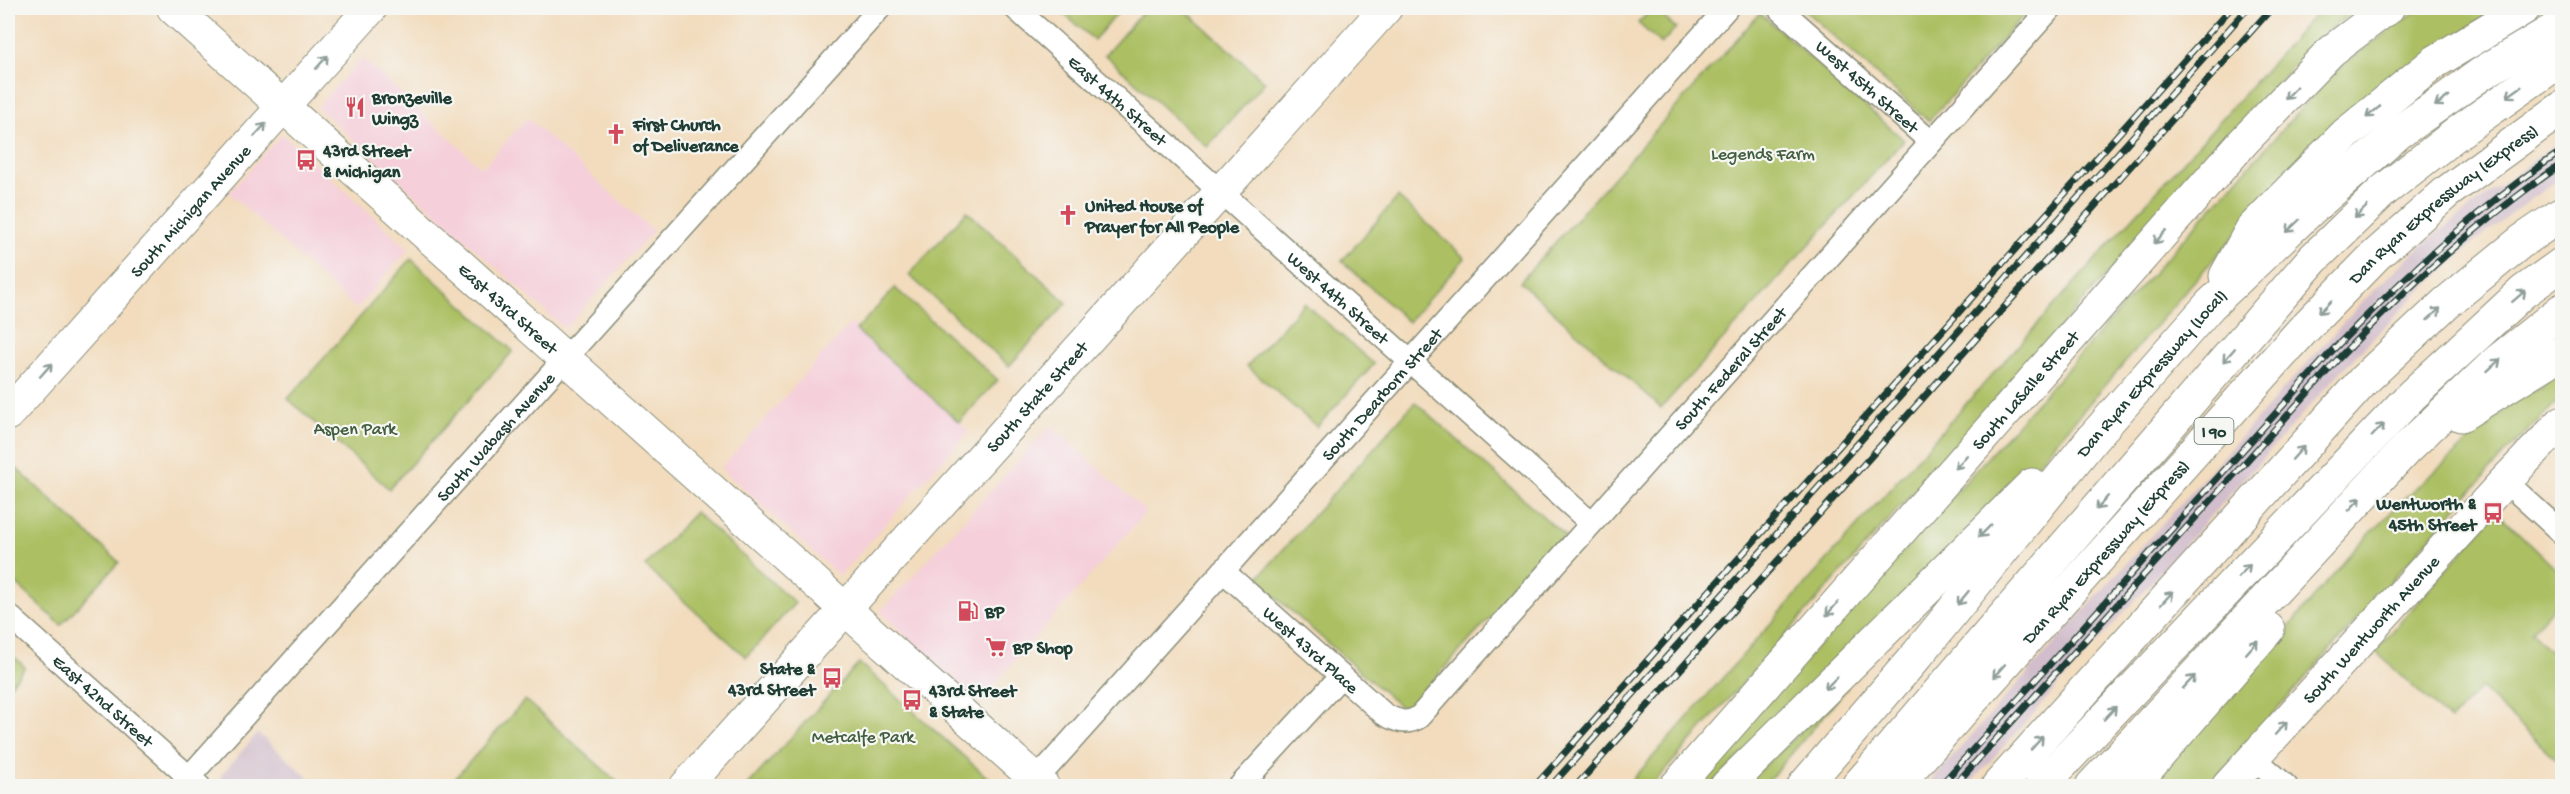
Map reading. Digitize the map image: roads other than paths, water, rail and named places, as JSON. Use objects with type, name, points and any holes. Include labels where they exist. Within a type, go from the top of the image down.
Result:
[{"type":"highway","points":[[2210,305],[2252,228],[2346,134],[2435,62],[2524,8]]},
{"type":"highway","name":"Dan Ryan Expressway (Local)","points":[[1804,786],[1918,654],[2093,438],[2210,305],[2311,209],[2398,133],[2484,72],[2562,25]]},
{"type":"highway","points":[[1858,786],[2312,260],[2383,191],[2460,130],[2562,58]]},
{"type":"highway","name":"Dan Ryan Expressway (Express)","points":[[1895,786],[2302,331],[2375,256],[2447,192],[2562,108]]},
{"type":"highway","points":[[1998,786],[2364,380],[2446,303],[2522,241],[2562,214]]},
{"type":"highway","points":[[2041,786],[2412,395],[2523,292],[2562,264]]},
{"type":"highway","points":[[2092,786],[2406,449],[2498,361],[2562,310]]},
{"type":"highway","points":[[2406,449],[2562,352]]},
{"type":"highway","points":[[1727,786],[2032,484],[2093,438]]},
{"type":"highway","points":[[2132,786],[2270,627],[2315,547]]},
{"type":"main road","name":"East 43rd Street","points":[[173,8],[1040,783]]},
{"type":"main road","name":"South Michigan Avenue","points":[[8,414],[371,8]]},
{"type":"main road","name":"South State Street","points":[[686,786],[1386,8]]},
{"type":"main road","name":"South LaSalle Street","points":[[1676,786],[2244,141],[2331,51],[2388,8]]},
{"type":"main road","name":"South Wentworth Avenue","points":[[2228,786],[2505,481],[2562,422]]},
{"type":"street","name":"South Wabash Avenue","points":[[190,784],[565,358],[880,8]]},
{"type":"street","name":"East 44th Street","points":[[1015,8],[1220,191]]},
{"type":"street","name":"South Dearborn Street","points":[[1040,783],[1223,571],[1727,8]]},
{"type":"street","name":"West 45th Street","points":[[1779,8],[1931,142]]},
{"type":"street","name":"South Federal Street","points":[[1404,722],[1413,721],[1419,717],[2051,8]]},
{"type":"street","name":"West 44th Street","points":[[1220,191],[1591,523]]},
{"type":"street","points":[[2505,481],[2562,533]]},
{"type":"street","name":"West 43rd Place","points":[[1223,571],[1384,714],[1404,722]]},
{"type":"street","name":"East 42nd Street","points":[[8,615],[190,784]]},
{"type":"street","points":[[1240,786],[1341,676]]},
{"type":"street","points":[[2254,758],[2286,786]]},
{"type":"railway","points":[[1535,786],[2231,8]]},
{"type":"railway","points":[[1551,786],[2248,8]]},
{"type":"railway","points":[[1576,786],[2272,8]]},
{"type":"railway","points":[[1940,786],[2331,352],[2442,245],[2500,196],[2562,151]]},
{"type":"railway","points":[[1954,786],[2365,331],[2473,231],[2562,164]]},
{"type":"place","name":"Bronzeville Wingz","points":[[355,107]]},
{"type":"place","name":"First Church of Deliverance","points":[[616,134]]},
{"type":"place","name":"43rd Street & Michigan","points":[[306,160]]},
{"type":"place","name":"United House of Prayer for All People","points":[[1068,215]]},
{"type":"place","name":"Wentworth & 45th Street","points":[[2493,513]]},
{"type":"place","name":"BP","points":[[968,611]]},
{"type":"place","name":"BP Shop","points":[[996,647]]},
{"type":"place","name":"State & 43rd Street","points":[[832,678]]},
{"type":"place","name":"43rd Street & State","points":[[912,700]]},
{"type":"park label","name":"Legends Farm","points":[[1763,153]]},
{"type":"park label","name":"Aspen Park","points":[[355,428]]},
{"type":"park label","name":"Metcalfe Park","points":[[863,736]]}]
